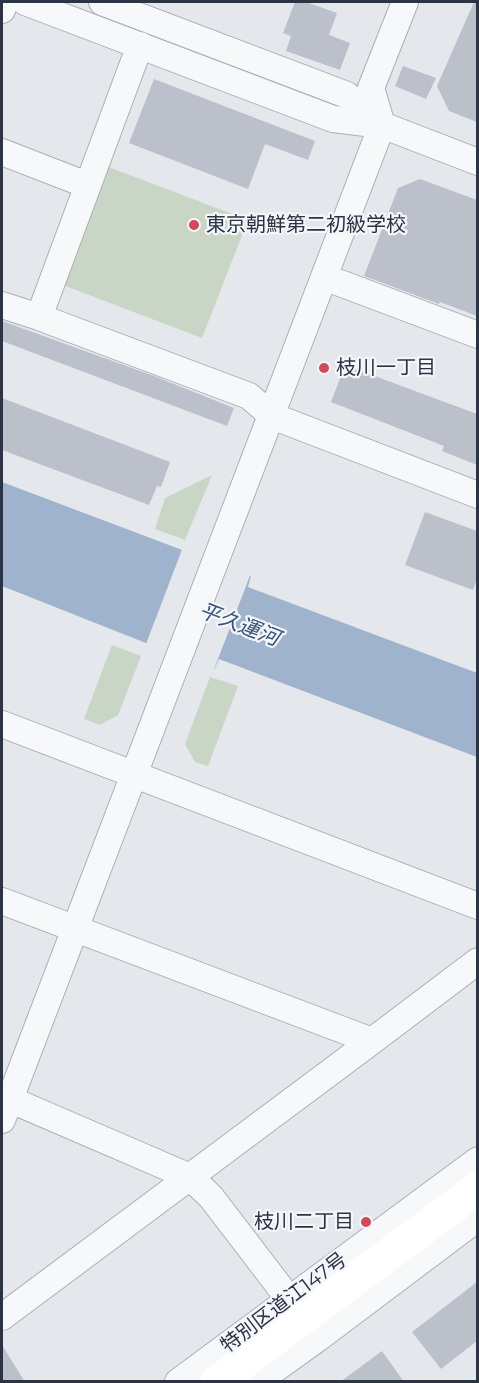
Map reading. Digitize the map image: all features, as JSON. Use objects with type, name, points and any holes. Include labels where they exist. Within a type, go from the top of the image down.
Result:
[{"type":"highway","points":[[217,1382],[477,1188]]},
{"type":"street","points":[[2,10],[5,2]]},
{"type":"street","points":[[25,2],[333,119],[382,125],[477,162]]},
{"type":"street","points":[[102,2],[346,95],[382,125]]},
{"type":"street","points":[[289,1299],[211,1197],[190,1177],[4,1105],[76,929],[132,774],[177,663],[382,125],[371,88],[405,2]]},
{"type":"street","points":[[39,317],[140,45]]},
{"type":"street","points":[[2,152],[87,184]]},
{"type":"street","points":[[324,277],[477,335]]},
{"type":"street","points":[[2,304],[249,396],[272,416],[477,495]]},
{"type":"street","points":[[2,724],[477,906]]},
{"type":"street","points":[[2,901],[372,1041]]},
{"type":"street","points":[[2,1317],[477,961]]},
{"type":"street","name":"特別区道江147号","points":[[178,1382],[477,1160]]},
{"type":"street","points":[[257,1382],[477,1218]]},
{"type":"street","points":[[267,1382],[317,1339]]},
{"type":"green space","points":[[106,166],[248,220],[202,338],[60,284]]},
{"type":"green space","points":[[212,475],[185,540],[155,529],[165,498]]},
{"type":"green space","points":[[112,645],[141,656],[118,715],[100,725],[84,719]]},
{"type":"green space","points":[[210,677],[238,686],[208,766],[195,762],[185,744]]},
{"type":"water","name":"平久運河","points":[[2,482],[251,576],[248,587],[477,673],[477,757],[219,659],[214,670],[2,586]]},
{"type":"pier","points":[[183,547],[251,573],[213,672],[146,644]]},
{"type":"building","points":[[295,2],[306,2],[337,13],[329,35],[350,43],[340,70],[286,51],[291,36],[283,33]]},
{"type":"building","points":[[474,2],[477,2],[477,122],[449,111],[437,86]]},
{"type":"building","points":[[403,66],[436,78],[426,99],[395,86]]},
{"type":"building","points":[[154,79],[315,141],[308,160],[265,144],[248,189],[129,143]]},
{"type":"building","points":[[420,179],[477,200],[477,316],[364,276],[398,188]]},
{"type":"building","points":[[2,321],[154,376],[234,408],[227,426],[2,341]]},
{"type":"building","points":[[345,365],[477,414],[477,465],[442,451],[444,446],[331,402]]},
{"type":"building","points":[[2,398],[170,462],[161,487],[157,486],[149,505],[2,450]]},
{"type":"building","points":[[425,512],[477,531],[477,578],[473,590],[405,565]]},
{"type":"building","points":[[477,1282],[477,1341],[441,1369],[412,1332]]},
{"type":"building","points":[[2,1345],[25,1382],[2,1382]]},
{"type":"building","points":[[382,1351],[404,1382],[340,1382]]},
{"type":"place","name":"東京朝鮮第二初級学校","points":[[194,225]]},
{"type":"place","name":"枝川一丁目","points":[[324,368]]},
{"type":"place","name":"枝川二丁目","points":[[366,1222]]}]
